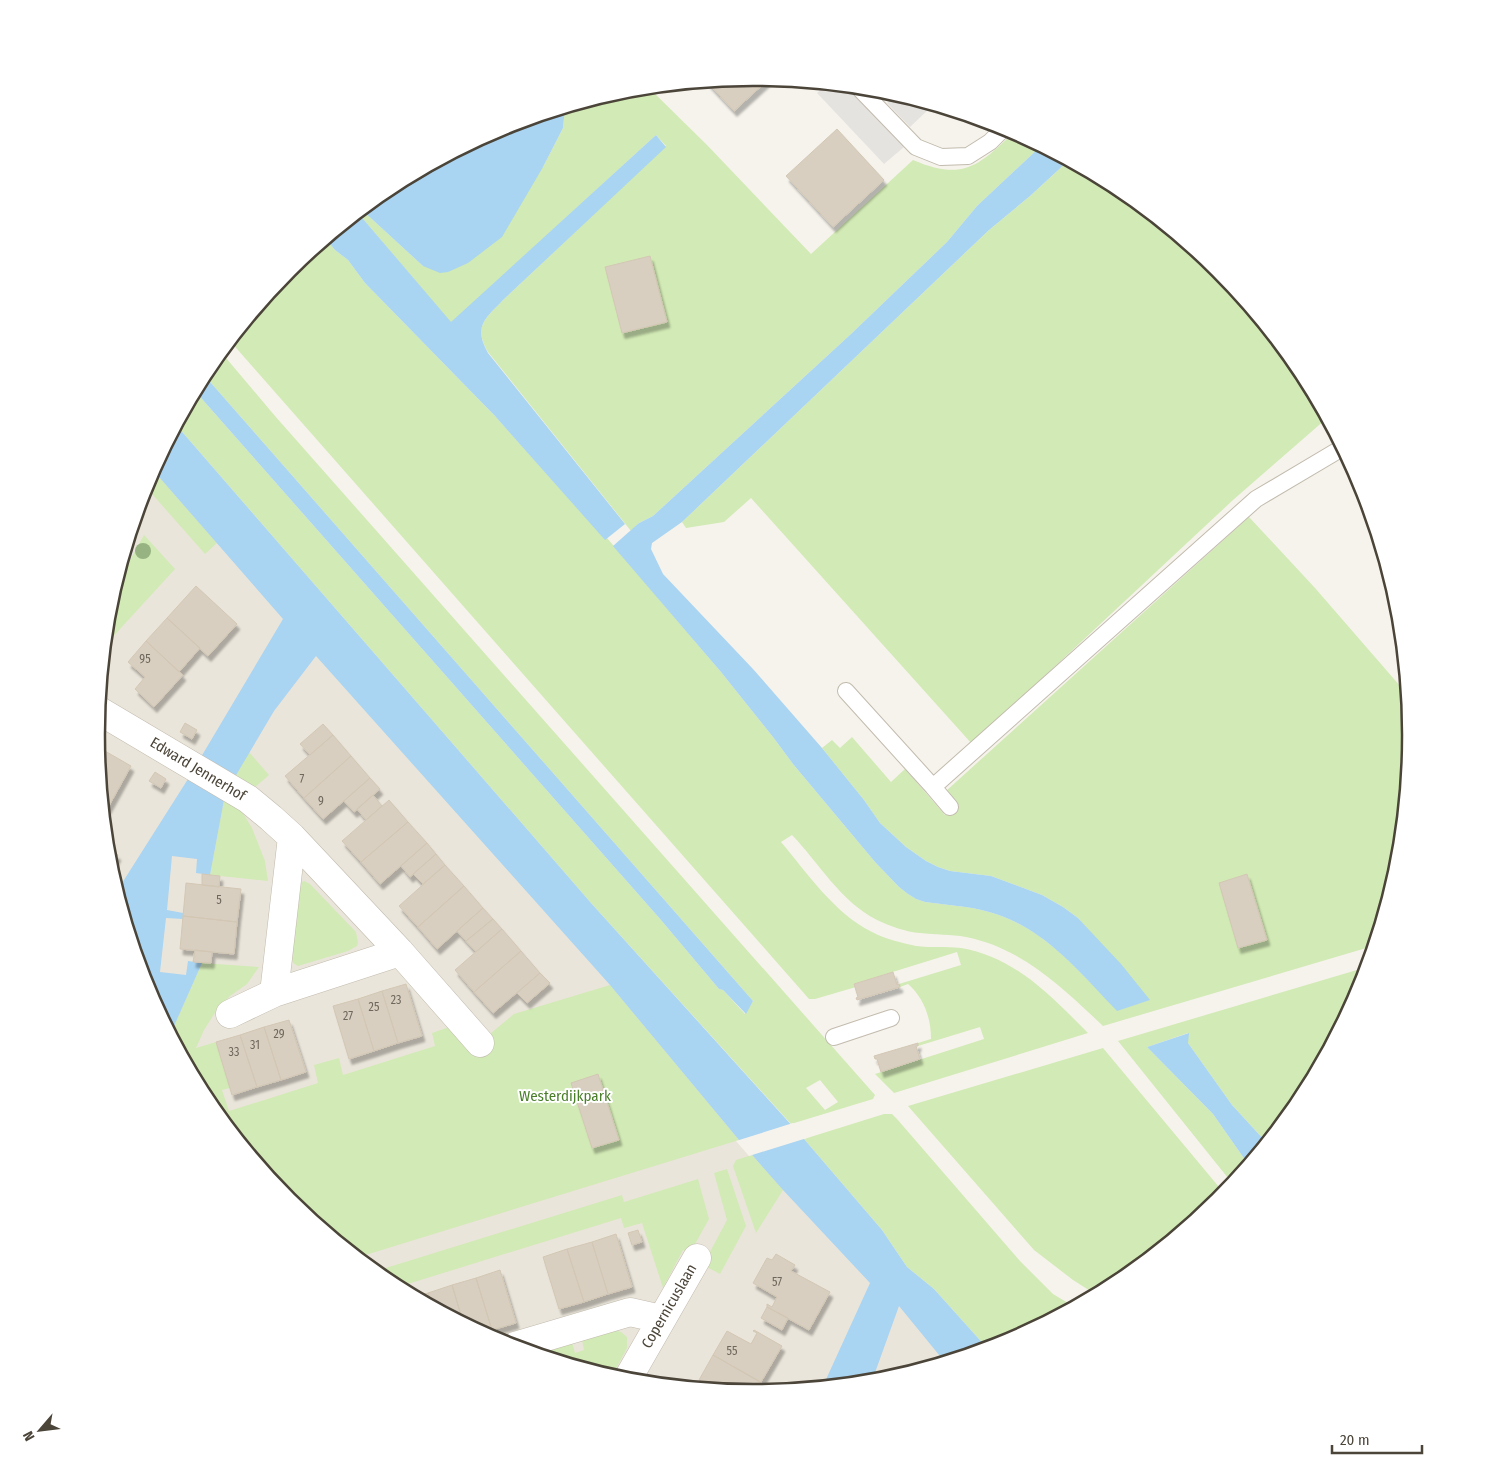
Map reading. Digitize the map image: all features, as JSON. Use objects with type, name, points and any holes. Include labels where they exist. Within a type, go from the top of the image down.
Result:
[{"type":"street","name":"Edward Jennerhof","points":[[105,714],[248,799],[292,837],[400,952],[480,1043]]},
{"type":"street","points":[[274,993],[292,837]]},
{"type":"street","points":[[230,1014],[274,993],[400,952]]},
{"type":"street","name":"Copernicuslaan","points":[[632,1372],[697,1258]]},
{"type":"street","points":[[527,1342],[630,1312],[661,1319]]},
{"type":"lane","points":[[869,97],[916,147],[941,157],[968,156],[998,135]]},
{"type":"lane","points":[[933,787],[1256,499],[1337,451]]},
{"type":"lane","points":[[846,691],[950,808]]},
{"type":"lane","points":[[834,1037],[891,1018]]},
{"type":"shaded area","points":[[820,90],[854,95],[904,147],[884,164],[817,93]]},
{"type":"shaded area","points":[[889,101],[928,110],[910,127],[887,103]]},
{"type":"shaded area","points":[[170,452],[948,1353],[921,1362],[838,1378],[754,1384],[669,1378],[586,1362],[505,1334],[429,1297],[359,1250],[326,1223],[266,1163],[214,1095],[172,1022],[154,983],[139,944],[127,903],[117,862],[110,820],[105,735],[110,650],[117,608],[139,526]]},
{"type":"shaded area","points":[[132,549],[135,551],[128,563]]},
{"type":"green space","points":[[655,94],[707,145],[811,254],[913,160],[930,166],[957,170],[979,162],[1007,138],[1036,151],[977,206],[947,242],[851,334],[653,516],[639,523],[631,531],[488,352],[481,336],[481,329],[486,318],[503,300],[666,146],[656,135],[451,323],[362,218],[367,214],[423,266],[543,167],[563,128],[564,115],[586,108]]},
{"type":"green space","points":[[1063,165],[1114,196],[1148,220],[1212,276],[1241,307],[1293,375],[1321,423],[1233,500],[972,744],[751,498],[724,522],[686,528],[682,522],[989,230]]},
{"type":"green space","points":[[330,244],[348,260],[365,283],[495,416],[605,539],[607,538],[721,672],[793,764],[875,862],[899,887],[916,899],[925,902],[989,912],[1027,928],[1059,952],[1117,1010],[1149,1000],[1078,918],[1042,895],[991,876],[950,871],[926,861],[906,847],[880,823],[822,748],[832,740],[840,748],[852,737],[891,782],[905,769],[945,815],[955,806],[959,806],[946,791],[1249,517],[1315,588],[1400,686],[1401,777],[1397,820],[1390,862],[1366,948],[1103,1026],[1057,984],[1040,971],[1005,950],[986,942],[966,937],[904,930],[877,920],[852,903],[841,892],[792,835],[781,842],[822,892],[858,924],[888,939],[899,942],[922,947],[961,948],[998,960],[1015,969],[1046,992],[1088,1033],[894,1093],[875,1074],[984,1039],[980,1027],[918,1046],[918,1043],[931,1039],[926,1009],[908,984],[900,987],[899,984],[961,965],[957,952],[854,984],[856,987],[809,999],[235,346],[266,307],[295,276]]},
{"type":"green space","points":[[226,358],[275,416],[875,1095],[873,1099],[791,1124],[591,903],[181,431],[200,397],[661,920],[719,989],[723,990],[745,1014],[753,1001],[210,382]],"holes":[[[820,1080],[838,1102],[825,1110],[806,1088]]]},
{"type":"green space","points":[[159,477],[217,543],[205,554],[152,493]]},
{"type":"green space","points":[[144,535],[175,569],[112,638],[117,608],[128,563]]},
{"type":"green space","points":[[249,752],[269,775],[254,788],[235,777]]},
{"type":"green space","points":[[224,800],[241,810],[252,828],[265,861],[268,881],[210,875]]},
{"type":"green space","points":[[304,881],[310,884],[356,932],[358,942],[357,946],[348,951],[298,966],[293,963],[292,957],[299,884]]},
{"type":"green space","name":"Westerdijkpark","points":[[202,963],[259,967],[247,984],[230,996],[218,1008],[204,1030],[196,1048],[216,1042],[230,1088],[222,1090],[229,1111],[318,1083],[314,1065],[339,1058],[343,1075],[435,1046],[432,1033],[452,1026],[472,1049],[514,1014],[610,985],[739,1140],[366,1255],[326,1223],[266,1163],[214,1095],[174,1026]]},
{"type":"green space","points":[[1358,970],[1335,1022],[1315,1059],[1293,1095],[1262,1137],[1232,1105],[1188,1043],[1188,1033],[1147,1047],[1213,1114],[1244,1159],[1228,1177],[1118,1041]]},
{"type":"green space","points":[[1103,1048],[1219,1187],[1181,1223],[1148,1250],[1089,1290],[1034,1250],[908,1106]]},
{"type":"green space","points":[[884,1114],[892,1114],[1020,1261],[1053,1294],[1067,1303],[1040,1317],[981,1342],[934,1289],[907,1267],[882,1230],[804,1139]]},
{"type":"green space","points":[[752,1155],[783,1190],[756,1233],[733,1166],[736,1160]]},
{"type":"green space","points":[[727,1169],[746,1226],[720,1274],[703,1265],[727,1220],[714,1173]]},
{"type":"green space","points":[[698,1179],[709,1219],[690,1253],[683,1250],[663,1288],[642,1223],[624,1228],[621,1218],[408,1284],[385,1268],[622,1195],[624,1202]]},
{"type":"green space","points":[[614,1330],[621,1332],[627,1337],[627,1348],[616,1369],[586,1362],[550,1351],[572,1343],[575,1353],[584,1350],[582,1340]]},
{"type":"water","points":[[564,115],[563,128],[543,167],[502,237],[468,263],[448,272],[440,273],[423,266],[367,214],[429,173],[467,153],[505,136]]},
{"type":"water","points":[[656,135],[666,147],[503,300],[486,318],[481,329],[481,336],[488,353],[625,524],[605,540],[495,416],[365,283],[348,260],[330,244],[362,218],[451,322]]},
{"type":"water","points":[[1036,151],[1063,165],[989,230],[682,522],[652,543],[651,549],[663,574],[753,669],[822,748],[880,823],[906,847],[938,867],[950,871],[991,876],[1042,895],[1078,918],[1121,964],[1150,1000],[1117,1011],[1074,966],[1027,928],[989,912],[925,902],[916,899],[899,887],[875,862],[793,764],[721,672],[613,546],[639,523],[653,516],[851,334],[947,242],[977,206]]},
{"type":"water","points":[[210,382],[753,1001],[746,1014],[723,990],[719,989],[661,920],[200,397]]},
{"type":"water","points":[[181,431],[591,903],[804,1139],[882,1230],[907,1267],[934,1289],[981,1342],[940,1356],[899,1306],[875,1372],[826,1379],[870,1283],[783,1190],[610,985],[316,656],[274,711],[235,777],[201,757],[283,619],[159,477]]},
{"type":"water","points":[[188,779],[224,800],[210,875],[196,873],[197,859],[172,856],[167,910],[183,913],[183,919],[166,918],[160,972],[186,975],[188,961],[202,963],[174,1026],[154,983],[139,944],[122,883]]},
{"type":"water","points":[[1189,1033],[1188,1043],[1232,1105],[1262,1137],[1244,1159],[1213,1114],[1147,1047]]},
{"type":"pier","points":[[793,1123],[807,1138],[749,1156],[736,1141]]},
{"type":"building","points":[[761,86],[734,111],[713,88]]},
{"type":"building","points":[[837,129],[884,180],[833,227],[786,176]]},
{"type":"building","points":[[650,256],[667,322],[622,333],[605,267]]},
{"type":"building","points":[[196,586],[237,624],[208,656],[167,618]]},
{"type":"building","points":[[167,618],[200,648],[179,672],[146,641]]},
{"type":"building","points":[[146,641],[183,675],[154,707],[135,689],[145,677],[128,662]]},
{"type":"building","points":[[185,723],[197,730],[192,739],[180,732]]},
{"type":"building","points":[[323,724],[333,735],[310,755],[300,744]]},
{"type":"building","points":[[333,735],[351,756],[304,798],[285,776]]},
{"type":"building","points":[[105,751],[131,766],[110,804],[106,777]]},
{"type":"building","points":[[351,756],[370,778],[323,819],[304,798]]},
{"type":"building","points":[[155,772],[166,779],[161,788],[149,781]]},
{"type":"building","points":[[370,778],[380,789],[354,812],[344,801]]},
{"type":"building","points":[[373,795],[382,806],[366,820],[357,809]]},
{"type":"building","points":[[389,800],[408,822],[361,862],[342,841]]},
{"type":"building","points":[[408,822],[427,843],[380,884],[361,862]]},
{"type":"building","points":[[427,843],[436,854],[410,877],[401,866]]},
{"type":"building","points":[[436,854],[445,865],[423,884],[413,874]]},
{"type":"building","points":[[445,865],[464,886],[418,927],[399,906]]},
{"type":"building","points":[[202,874],[220,876],[219,887],[202,885]]},
{"type":"building","points":[[1247,874],[1267,940],[1238,948],[1219,883]]},
{"type":"building","points":[[186,883],[241,889],[237,922],[183,916]]},
{"type":"building","points":[[464,886],[483,908],[437,949],[418,927]]},
{"type":"building","points":[[483,908],[493,919],[466,941],[457,931]]},
{"type":"building","points":[[183,916],[237,922],[234,954],[180,949]]},
{"type":"building","points":[[493,919],[502,929],[476,952],[466,941]]},
{"type":"building","points":[[502,929],[521,951],[474,992],[455,970]]},
{"type":"building","points":[[195,950],[212,952],[211,963],[193,962]]},
{"type":"building","points":[[521,951],[540,973],[493,1013],[474,992]]},
{"type":"building","points":[[893,972],[897,985],[899,984],[900,987],[857,1000],[856,998],[858,997],[854,984]]},
{"type":"building","points":[[540,973],[550,983],[527,1003],[517,993]]},
{"type":"building","points":[[406,984],[422,1036],[398,1043],[382,991]]},
{"type":"building","points":[[382,991],[398,1043],[374,1051],[358,999]]},
{"type":"building","points":[[358,999],[374,1051],[349,1059],[333,1006]]},
{"type":"building","points":[[289,1020],[306,1072],[281,1080],[264,1027]]},
{"type":"building","points":[[264,1027],[281,1080],[257,1087],[240,1035]]},
{"type":"building","points":[[240,1035],[257,1087],[232,1095],[216,1042]]},
{"type":"building","points":[[918,1043],[918,1046],[916,1046],[920,1059],[881,1072],[877,1059],[874,1056]]},
{"type":"building","points":[[598,1074],[619,1140],[592,1148],[571,1083]]},
{"type":"building","points":[[638,1230],[642,1242],[632,1245],[628,1233]]},
{"type":"building","points":[[616,1234],[632,1287],[608,1294],[592,1242]]},
{"type":"building","points":[[592,1242],[608,1294],[584,1302],[567,1249]]},
{"type":"building","points":[[567,1249],[584,1302],[559,1309],[543,1257]]},
{"type":"building","points":[[776,1254],[795,1265],[791,1271],[830,1292],[809,1330],[767,1307],[767,1304],[772,1307],[777,1297],[753,1283],[767,1258],[772,1260]]},
{"type":"building","points":[[500,1270],[516,1323],[494,1329],[491,1328],[476,1278]]},
{"type":"building","points":[[476,1278],[491,1328],[460,1314],[452,1285]]},
{"type":"building","points":[[452,1285],[460,1314],[429,1297],[428,1293]]},
{"type":"building","points":[[767,1307],[788,1318],[782,1330],[761,1318]]},
{"type":"building","points":[[754,1330],[782,1346],[761,1382],[713,1355],[727,1331],[751,1344],[757,1333]]},
{"type":"building","points":[[713,1355],[762,1384],[711,1382],[699,1380]]}]
